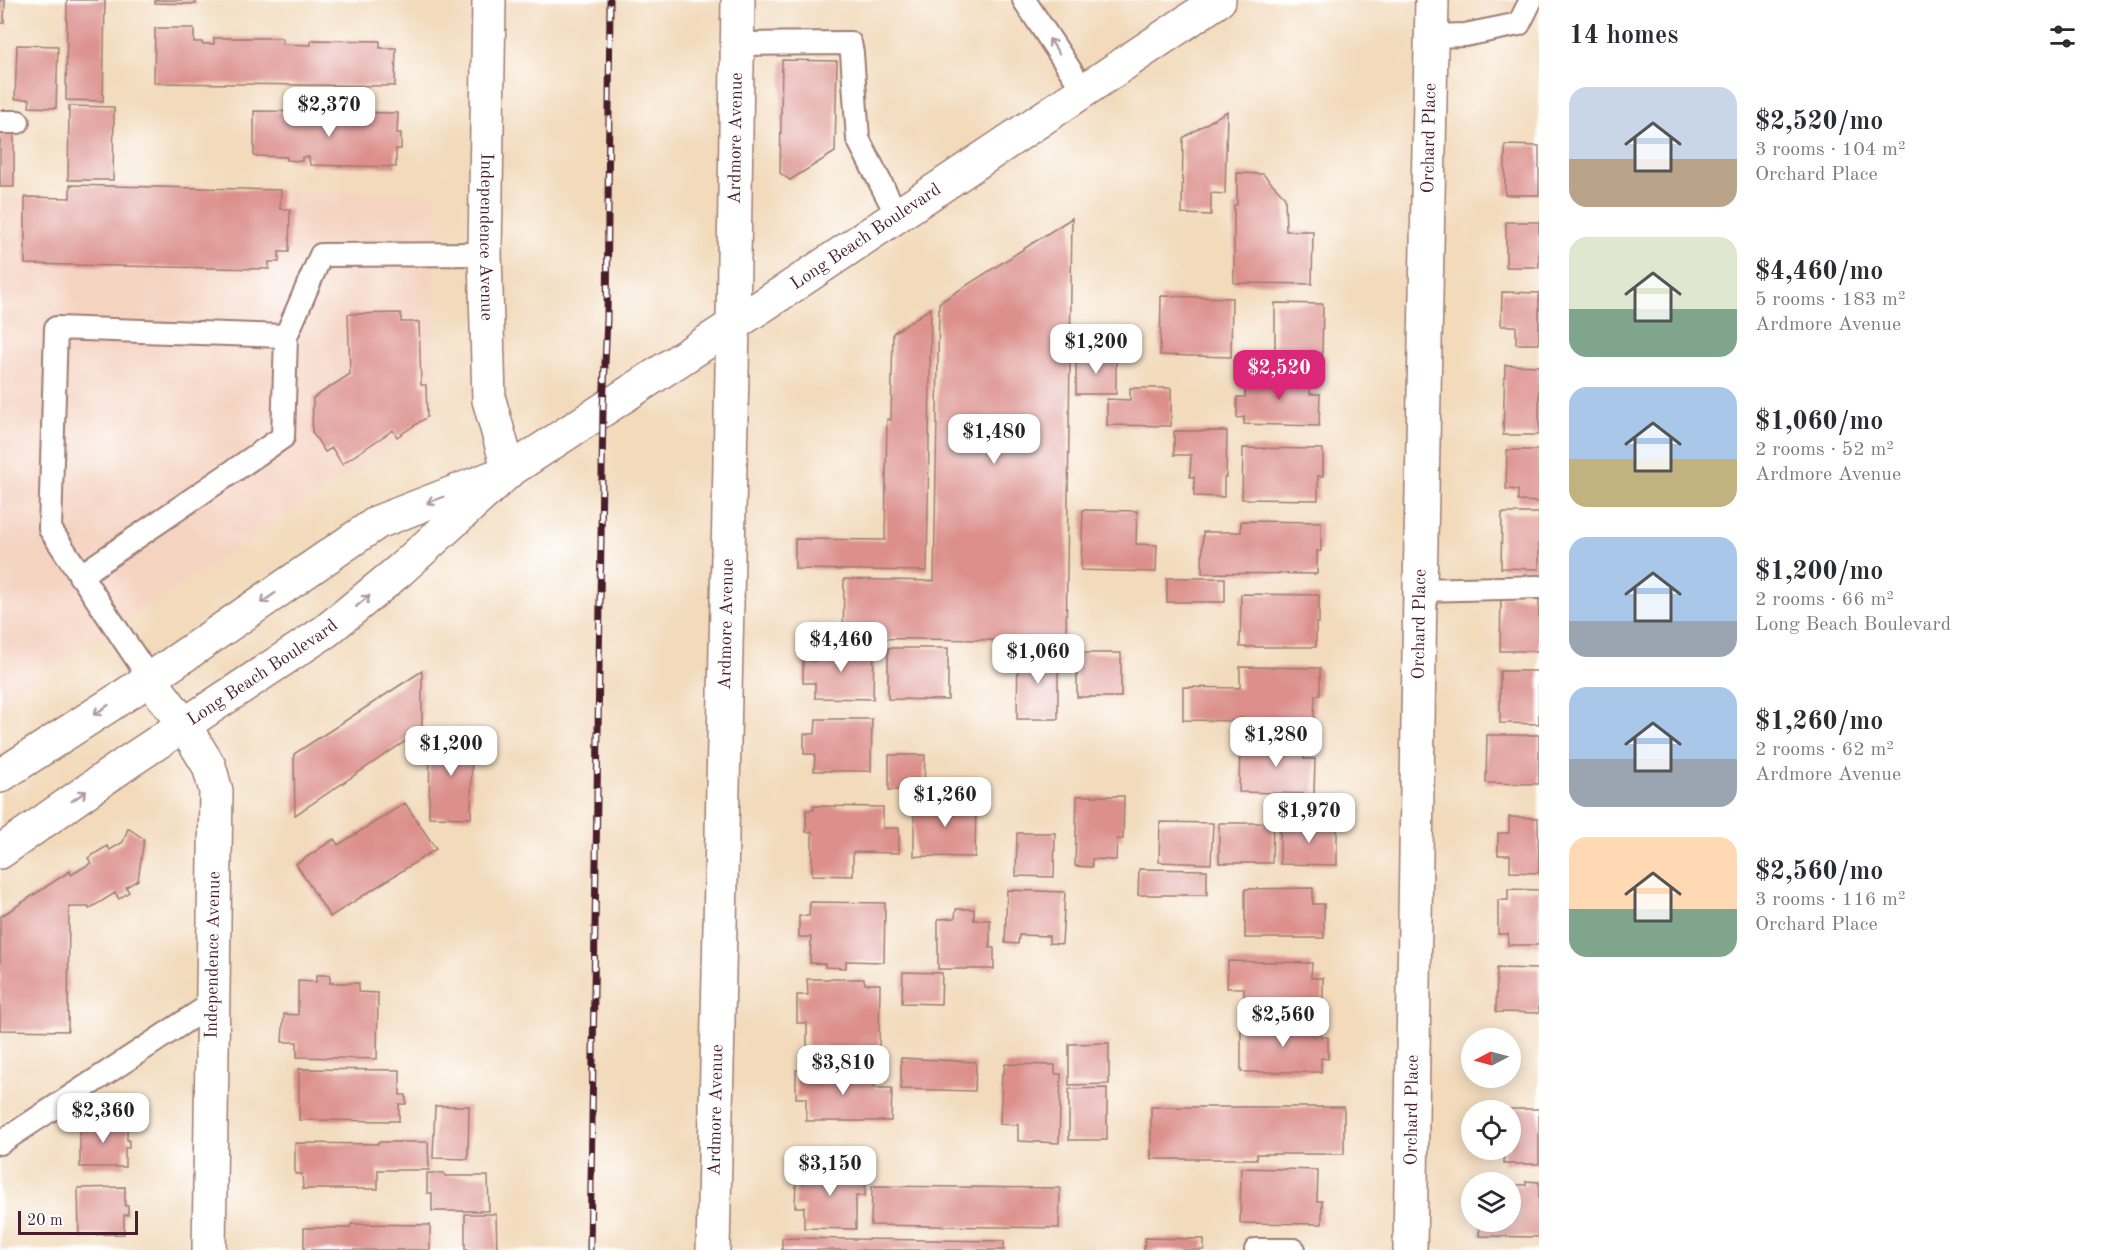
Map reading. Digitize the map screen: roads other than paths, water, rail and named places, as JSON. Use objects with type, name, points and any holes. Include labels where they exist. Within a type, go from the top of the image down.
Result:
[{"type":"street","name":"Independence Avenue","points":[[489,0],[484,254],[489,400],[509,471]]},
{"type":"street","name":"Ardmore Avenue","points":[[713,1250],[738,0]]},
{"type":"street","name":"Long Beach Boulevard","points":[[0,852],[184,725],[326,631],[400,570],[509,471],[733,325],[1219,0]]},
{"type":"street","name":"Orchard Place","points":[[1410,1250],[1432,0]]},
{"type":"street","name":"Long Beach Boulevard","points":[[0,776],[150,679],[378,522],[509,471]]},
{"type":"street","name":"Independence Avenue","points":[[150,679],[184,725],[209,766],[216,791],[209,1250]]},
{"type":"lane","points":[[1024,0],[1084,91]]},
{"type":"lane","points":[[1431,36],[1465,35],[1519,24],[1531,0]]},
{"type":"lane","points":[[737,44],[850,43],[858,138],[897,215]]},
{"type":"lane","points":[[80,576],[283,437],[286,336],[321,255],[484,254]]},
{"type":"lane","points":[[150,679],[50,530],[56,328],[286,336]]},
{"type":"lane","points":[[1420,590],[1539,587]]},
{"type":"lane","points":[[0,1143],[213,1003]]},
{"type":"lane","points":[[1256,1250],[1294,1250]]},
{"type":"railway","points":[[590,1250],[603,409],[607,319],[610,0]]}]
